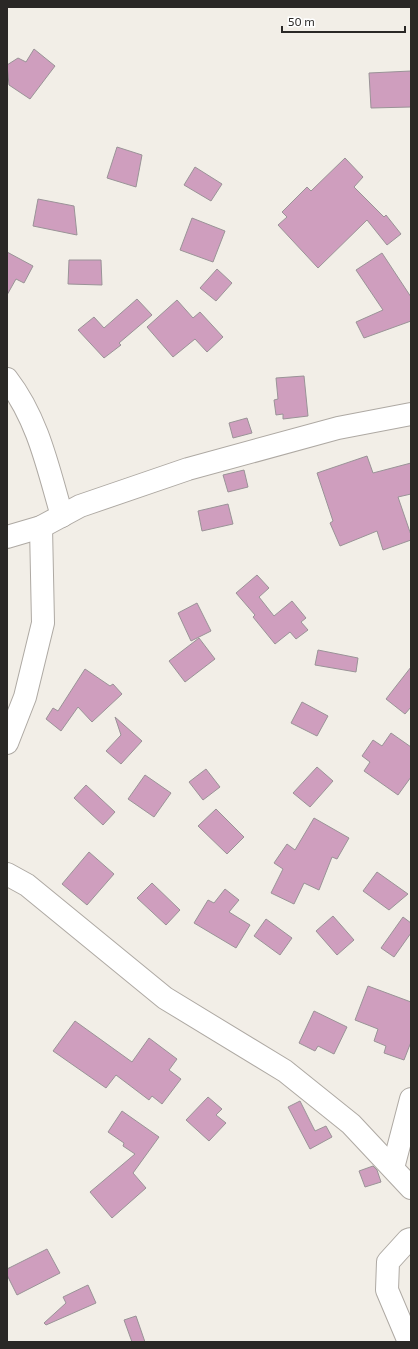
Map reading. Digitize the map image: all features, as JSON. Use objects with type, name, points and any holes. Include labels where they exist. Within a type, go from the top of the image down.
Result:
[{"type":"street","points":[[7,379],[20,396],[38,433],[62,516]]},
{"type":"street","points":[[7,537],[41,526],[80,506],[188,469],[338,428],[411,414]]},
{"type":"street","points":[[7,743],[25,697],[43,623],[41,526]]},
{"type":"street","points":[[7,874],[26,885],[165,998],[285,1070],[351,1124],[411,1188]]},
{"type":"street","points":[[393,1168],[411,1099]]},
{"type":"street","points":[[409,1342],[387,1290],[388,1262],[408,1240],[411,1239]]},
{"type":"building","points":[[34,49],[55,66],[30,99],[9,85],[7,65],[18,58],[26,62]]},
{"type":"building","points":[[411,71],[411,107],[371,108],[369,73]]},
{"type":"building","points":[[117,147],[142,155],[136,187],[107,178]]},
{"type":"building","points":[[345,158],[363,177],[354,187],[384,217],[386,215],[401,234],[387,245],[367,220],[318,268],[278,225],[287,217],[282,212],[307,187],[311,191]]},
{"type":"building","points":[[195,167],[222,184],[211,201],[184,185]]},
{"type":"building","points":[[38,199],[74,206],[77,235],[33,226]]},
{"type":"building","points":[[192,218],[225,231],[213,262],[180,250]]},
{"type":"building","points":[[7,252],[33,266],[24,283],[16,279],[7,295]]},
{"type":"building","points":[[382,253],[411,297],[411,321],[364,338],[356,322],[383,310],[356,270]]},
{"type":"building","points":[[69,260],[101,260],[102,285],[68,284]]},
{"type":"building","points":[[217,269],[232,283],[216,301],[200,288]]},
{"type":"building","points":[[137,299],[152,315],[119,343],[121,345],[104,358],[78,330],[94,317],[104,328]]},
{"type":"building","points":[[177,300],[193,318],[200,312],[223,337],[207,352],[195,339],[173,357],[147,327]]},
{"type":"building","points":[[304,376],[308,416],[283,419],[283,414],[276,415],[274,400],[278,399],[276,378]]},
{"type":"building","points":[[247,418],[252,433],[233,438],[229,423]]},
{"type":"building","points":[[367,456],[373,473],[411,463],[411,494],[398,497],[411,535],[411,540],[383,550],[377,531],[340,546],[330,523],[333,521],[317,473]]},
{"type":"building","points":[[244,470],[248,487],[228,492],[223,475]]},
{"type":"building","points":[[228,504],[233,524],[202,531],[198,511]]},
{"type":"building","points":[[257,575],[269,588],[259,597],[274,616],[292,601],[306,618],[301,622],[308,630],[296,639],[290,632],[275,644],[253,617],[255,615],[236,593]]},
{"type":"building","points":[[197,603],[211,631],[191,641],[178,613]]},
{"type":"building","points":[[199,638],[215,659],[185,682],[169,661]]},
{"type":"building","points":[[318,650],[358,658],[356,672],[315,665]]},
{"type":"building","points":[[411,667],[411,707],[405,714],[386,699]]},
{"type":"building","points":[[85,669],[110,686],[113,684],[122,694],[92,722],[78,707],[61,731],[46,719],[53,708],[58,711]]},
{"type":"building","points":[[302,702],[328,716],[317,736],[291,723]]},
{"type":"building","points":[[115,717],[142,741],[121,764],[106,751],[121,735]]},
{"type":"building","points":[[391,733],[411,747],[411,777],[398,795],[364,771],[370,762],[362,756],[373,740],[382,746]]},
{"type":"building","points":[[317,767],[333,781],[310,807],[293,793]]},
{"type":"building","points":[[206,769],[220,787],[203,800],[189,782]]},
{"type":"building","points":[[145,775],[171,793],[154,817],[128,799]]},
{"type":"building","points":[[86,785],[115,812],[103,825],[74,798]]},
{"type":"building","points":[[216,809],[244,837],[227,854],[198,826]]},
{"type":"building","points":[[314,818],[349,838],[337,859],[332,857],[319,890],[304,883],[294,904],[271,893],[283,869],[274,863],[287,844],[295,850]]},
{"type":"building","points":[[89,852],[114,874],[87,905],[62,884]]},
{"type":"building","points":[[377,872],[408,894],[389,910],[363,891]]},
{"type":"building","points":[[152,883],[180,910],[166,925],[137,898]]},
{"type":"building","points":[[225,889],[239,900],[229,912],[250,925],[236,948],[194,923],[208,900],[214,903]]},
{"type":"building","points":[[333,916],[354,940],[337,955],[316,931]]},
{"type":"building","points":[[403,917],[411,923],[411,933],[394,957],[381,948]]},
{"type":"building","points":[[266,919],[292,938],[280,955],[254,936]]},
{"type":"building","points":[[368,986],[411,1002],[411,1042],[404,1060],[384,1053],[386,1046],[374,1041],[378,1029],[355,1020]]},
{"type":"building","points":[[314,1011],[347,1027],[334,1054],[318,1046],[315,1051],[299,1043]]},
{"type":"building","points":[[75,1021],[132,1062],[149,1038],[177,1059],[169,1070],[181,1079],[162,1104],[152,1096],[149,1100],[116,1075],[106,1088],[53,1051]]},
{"type":"building","points":[[208,1097],[222,1109],[216,1115],[226,1123],[209,1141],[186,1120]]},
{"type":"building","points":[[300,1101],[315,1131],[326,1126],[332,1137],[310,1149],[288,1107]]},
{"type":"building","points":[[122,1111],[159,1137],[133,1173],[146,1188],[112,1218],[90,1192],[135,1154],[123,1146],[124,1143],[108,1132]]},
{"type":"building","points":[[373,1166],[377,1170],[381,1182],[365,1187],[359,1171]]},
{"type":"building","points":[[47,1249],[60,1273],[17,1295],[7,1275],[7,1269]]},
{"type":"building","points":[[88,1285],[96,1303],[46,1325],[44,1323],[66,1303],[63,1297]]},
{"type":"building","points":[[136,1316],[145,1342],[132,1342],[124,1320]]}]
